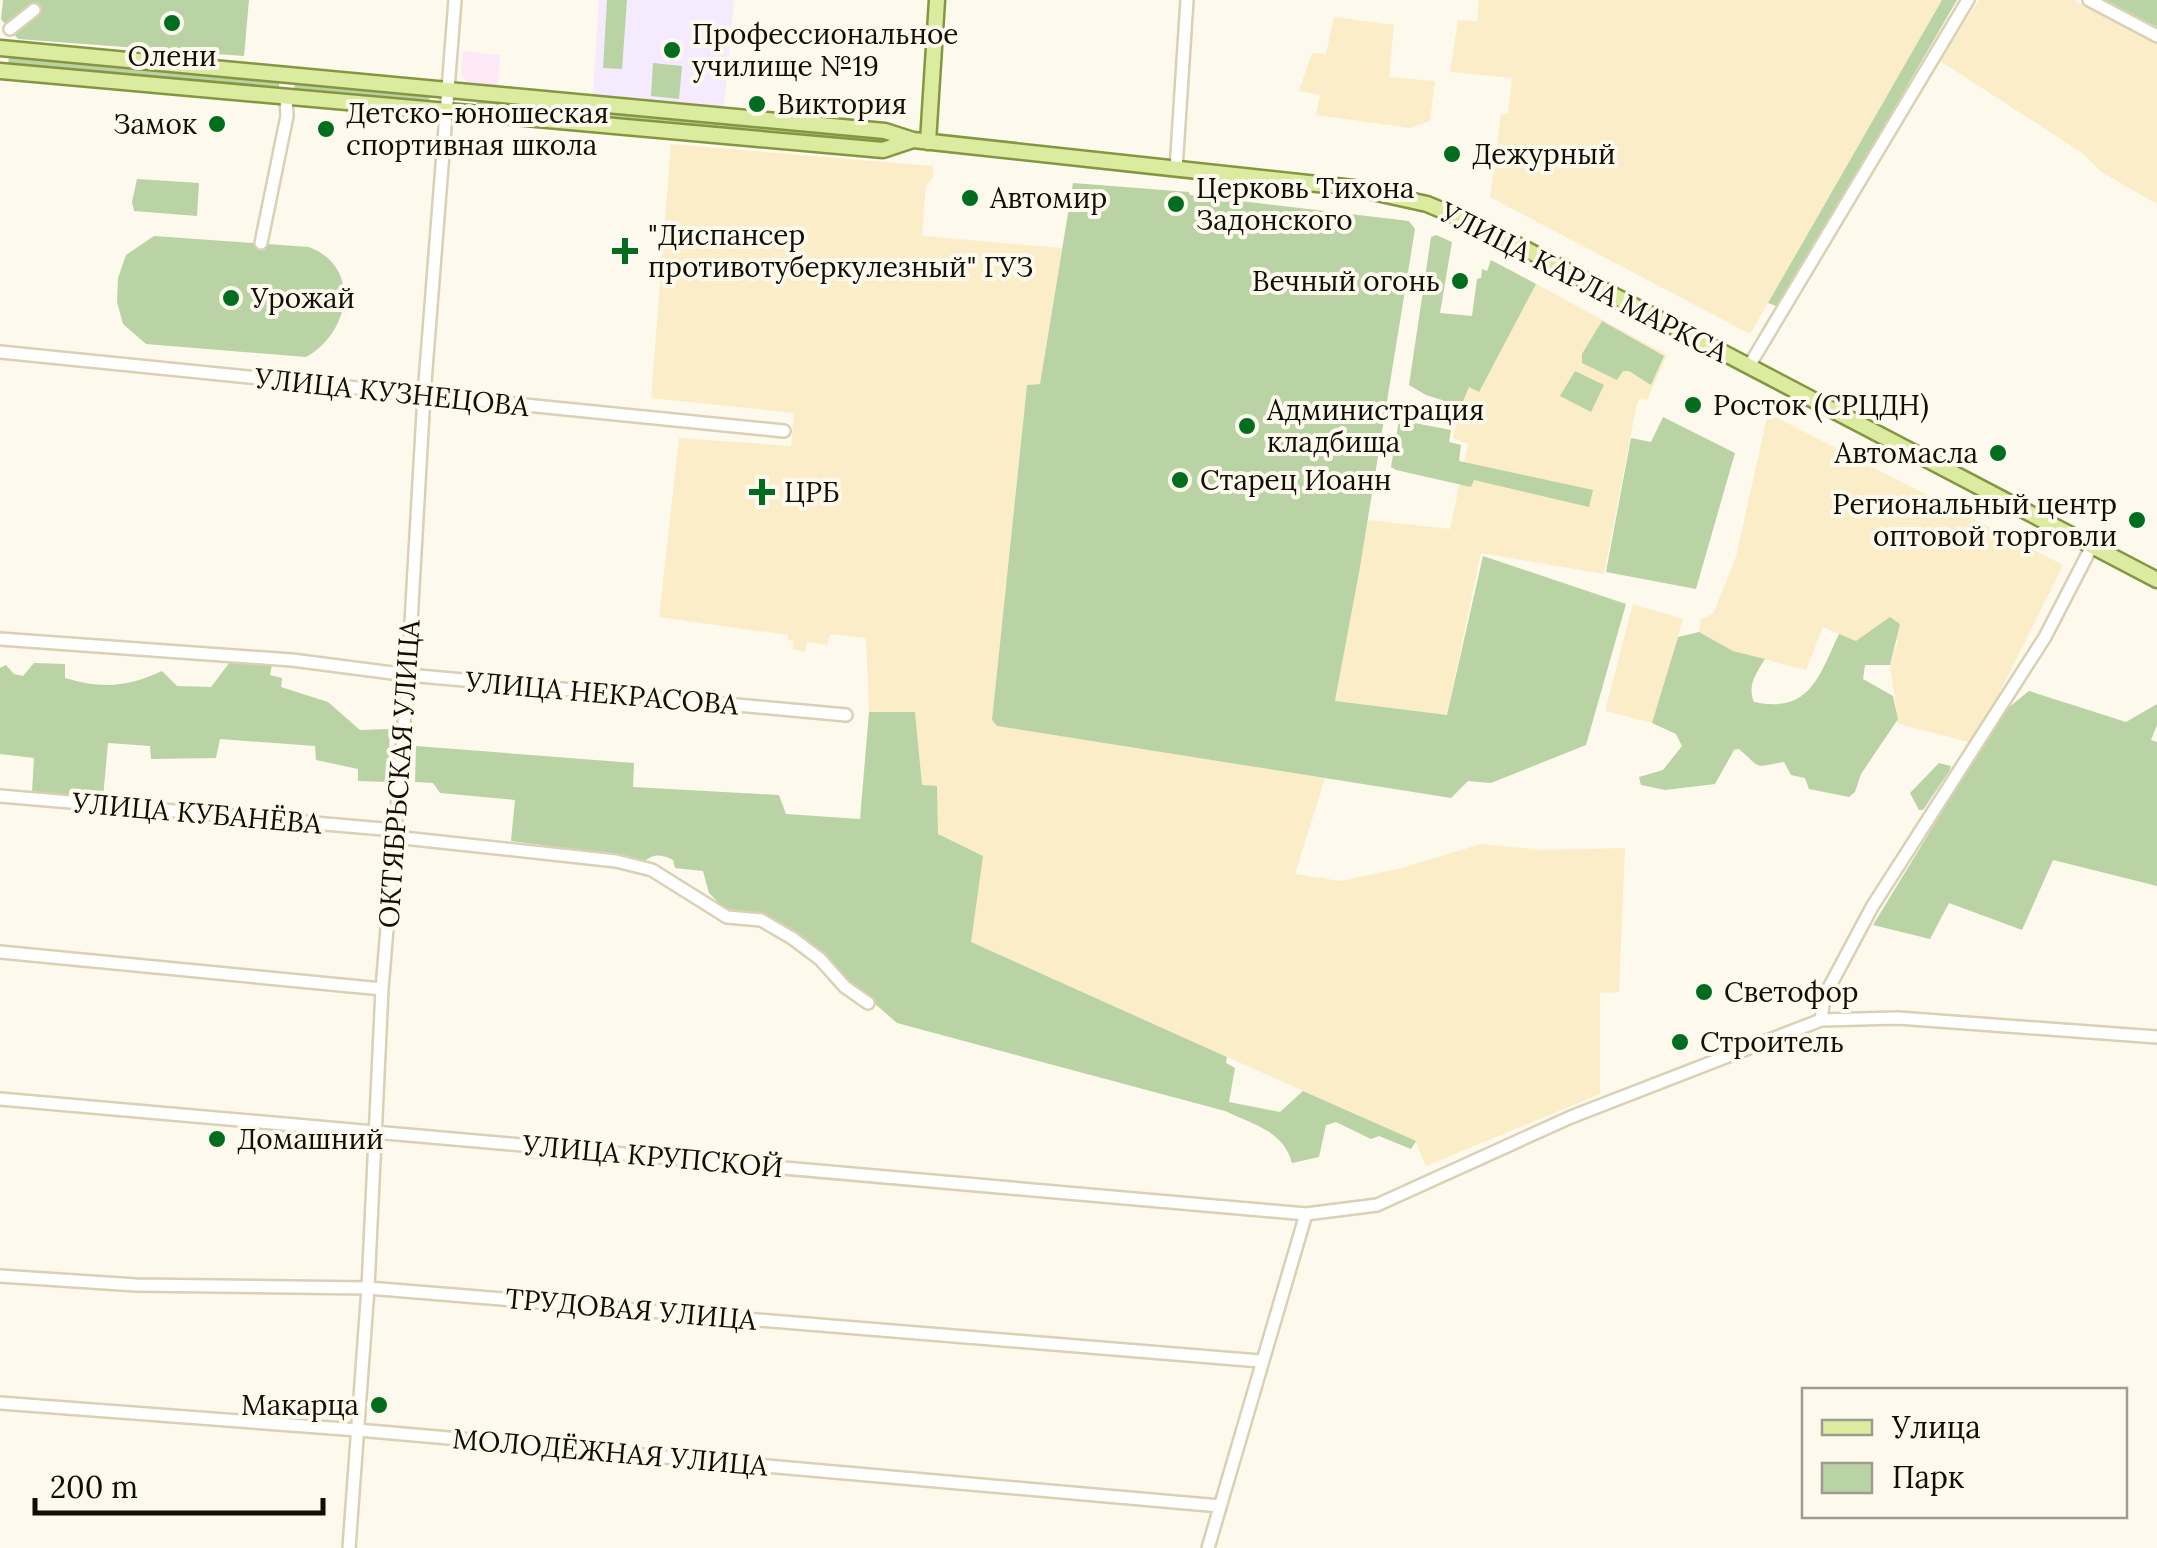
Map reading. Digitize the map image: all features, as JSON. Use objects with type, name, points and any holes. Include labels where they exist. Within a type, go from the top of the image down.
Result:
[{"type":"main road","points":[[921,141],[937,0]]},
{"type":"main road","name":"УЛИЦА КАРЛА МАРКСА","points":[[0,48],[885,131],[921,141],[1354,188],[1427,204],[1489,230],[2157,580]]},
{"type":"main road","name":"УЛИЦА КАРЛА МАРКСА","points":[[0,71],[879,149],[921,141]]},
{"type":"main road","points":[[286,97],[288,74]]},
{"type":"street","name":"ОКТЯБРЬСКАЯ УЛИЦА","points":[[350,1548],[368,1288],[382,988],[456,0]]},
{"type":"street","points":[[1176,169],[1187,0]]},
{"type":"street","points":[[1749,366],[1968,0]]},
{"type":"street","points":[[2088,0],[2157,36]]},
{"type":"street","points":[[10,29],[34,10]]},
{"type":"street","points":[[260,243],[287,116],[286,97]]},
{"type":"street","name":"УЛИЦА КУЗНЕЦОВА","points":[[0,352],[784,430]]},
{"type":"street","points":[[1822,1020],[1824,998],[1872,906],[2046,637],[2092,546]]},
{"type":"street","name":"УЛИЦА НЕКРАСОВА","points":[[0,639],[292,660],[408,676],[846,715]]},
{"type":"street","name":"УЛИЦА КУБАНЁВА","points":[[0,796],[394,834],[616,861],[652,870],[727,917],[761,920],[792,938],[868,1003]]},
{"type":"street","points":[[0,952],[382,988]]},
{"type":"street","name":"УЛИЦА КРУПСКОЙ","points":[[0,1098],[1306,1214],[1347,1212],[1377,1205],[1571,1117],[1822,1020],[1898,1018],[2157,1037]]},
{"type":"street","points":[[1208,1548],[1306,1214]]},
{"type":"street","name":"ТРУДОВАЯ УЛИЦА","points":[[0,1276],[136,1285],[368,1288],[1260,1361]]},
{"type":"street","name":"МОЛОДЁЖНАЯ УЛИЦА","points":[[0,1403],[358,1430],[1220,1506]]},
{"type":"shaded area","points":[[599,0],[734,0],[724,107],[593,94]]},
{"type":"shaded area","points":[[1479,0],[1942,0],[1750,334],[1490,197],[1501,114],[1508,114],[1512,78],[1450,72],[1458,20],[1477,21]]},
{"type":"shaded area","points":[[1979,0],[2073,0],[2157,44],[2157,204],[2100,171],[2081,152],[1940,61]]},
{"type":"shaded area","points":[[1334,17],[1394,25],[1389,77],[1435,81],[1430,121],[1410,128],[1316,115],[1320,95],[1299,91],[1312,53],[1326,54]]},
{"type":"shaded area","points":[[463,51],[500,55],[498,86],[468,83],[461,74]]},
{"type":"shaded area","points":[[671,144],[933,166],[933,178],[926,186],[922,236],[1062,248],[1040,384],[1027,385],[992,720],[997,726],[1325,778],[1295,874],[1340,881],[1402,868],[1481,844],[1542,850],[1625,848],[1619,992],[1600,993],[1600,1094],[1426,1166],[1415,1141],[971,942],[982,857],[938,834],[937,787],[922,786],[915,713],[869,712],[866,638],[830,634],[827,645],[807,642],[805,652],[793,649],[794,641],[788,640],[788,635],[659,617],[679,438],[791,446],[794,413],[651,398]]},
{"type":"shaded area","points":[[1509,269],[1667,355],[1647,400],[1641,398],[1637,403],[1604,574],[1481,553],[1447,715],[1335,702],[1368,520],[1450,529],[1468,444],[1453,438],[1461,407],[1443,401]]},
{"type":"shaded area","points":[[1768,413],[2063,565],[1993,706],[1968,742],[1896,723],[1890,665],[1898,640],[1856,641],[1823,627],[1806,670],[1733,651],[1699,632],[1701,619],[1713,614],[1736,557]]},
{"type":"shaded area","points":[[1633,604],[1683,619],[1652,723],[1605,711]]},
{"type":"green space","points":[[3,0],[249,0],[244,56],[18,39],[1,19]]},
{"type":"green space","points":[[607,0],[627,0],[622,69],[603,68]]},
{"type":"green space","points":[[1942,0],[1957,0],[1779,307],[1768,303]]},
{"type":"green space","points":[[2105,0],[2157,0],[2157,27]]},
{"type":"green space","points":[[9,55],[279,79],[279,90],[8,66]]},
{"type":"green space","points":[[653,63],[682,66],[679,99],[651,96]]},
{"type":"green space","points":[[295,80],[430,93],[429,104],[294,91]]},
{"type":"green space","points":[[477,98],[859,133],[858,141],[476,108]]},
{"type":"green space","points":[[137,179],[199,183],[197,216],[134,211]]},
{"type":"green space","points":[[1073,183],[1189,192],[1409,221],[1415,229],[1335,701],[1447,715],[1483,556],[1626,604],[1586,745],[1491,783],[1468,781],[1451,798],[997,726],[992,720],[1027,385],[1040,384]]},
{"type":"green space","points":[[1436,235],[1452,242],[1440,313],[1472,316],[1477,279],[1481,278],[1482,269],[1487,271],[1491,260],[1536,284],[1479,392],[1469,387],[1461,406],[1409,385],[1431,237]]},
{"type":"green space","name":"Урожай","points":[[154,236],[309,247],[326,256],[337,269],[344,300],[340,317],[321,346],[306,357],[146,344],[123,324],[117,302],[118,278],[126,255]]},
{"type":"green space","points":[[1602,321],[1664,356],[1651,385],[1629,371],[1623,371],[1617,380],[1582,363],[1582,354]]},
{"type":"green space","points":[[1575,371],[1604,385],[1591,412],[1560,396]]},
{"type":"green space","points":[[1663,417],[1735,453],[1696,589],[1606,572],[1631,438],[1651,442]]},
{"type":"green space","points":[[1399,420],[1451,430],[1449,442],[1461,445],[1459,461],[1593,490],[1589,507],[1474,480],[1471,487],[1396,470],[1391,467]]},
{"type":"green space","points":[[1890,617],[1900,624],[1890,665],[1865,665],[1863,679],[1893,696],[1898,719],[1849,797],[1809,789],[1805,778],[1791,775],[1784,762],[1759,765],[1739,749],[1734,750],[1715,784],[1665,790],[1641,785],[1639,777],[1663,770],[1682,746],[1676,734],[1652,723],[1678,637],[1699,632],[1733,651],[1765,659],[1754,680],[1752,696],[1754,702],[1773,704],[1800,697],[1810,688],[1839,634],[1856,641]]},
{"type":"green space","points":[[230,662],[272,664],[270,675],[282,678],[281,687],[328,702],[360,730],[390,729],[388,782],[358,781],[358,769],[316,760],[315,746],[220,739],[216,758],[151,759],[150,746],[108,743],[103,798],[32,793],[34,758],[0,754],[0,668],[6,665],[14,674],[23,676],[34,663],[65,664],[65,678],[103,685],[126,683],[162,671],[177,686],[211,687]]},
{"type":"green space","points":[[2029,691],[2126,722],[2157,704],[2157,725],[2151,740],[2157,742],[2157,886],[2053,860],[2022,930],[1949,903],[1930,939],[1873,925],[2003,712]]},
{"type":"green space","points":[[869,712],[915,712],[922,785],[937,786],[938,834],[983,856],[971,942],[1227,1057],[1226,1063],[1235,1068],[1229,1102],[1280,1112],[1303,1091],[1416,1141],[1411,1149],[1379,1136],[1371,1139],[1336,1122],[1326,1125],[1319,1157],[1292,1163],[1274,1136],[1225,1111],[897,1023],[795,934],[761,914],[724,908],[709,893],[703,871],[675,868],[673,860],[661,856],[653,856],[642,864],[618,855],[511,841],[515,800],[440,793],[433,783],[415,782],[416,746],[634,763],[633,787],[779,795],[786,814],[860,819]]},
{"type":"green space","points":[[1939,763],[1951,766],[1950,770],[1923,810],[1919,810],[1910,793]]},
{"type":"place","name":"Олени","points":[[172,23]]},
{"type":"place","name":"Профессиональное училище №19","points":[[672,50]]},
{"type":"place","name":"Виктория","points":[[757,104]]},
{"type":"place","name":"Замок","points":[[217,124]]},
{"type":"place","name":"Детско-юношеская спортивная школа","points":[[326,129]]},
{"type":"place","name":"Дежурный","points":[[1452,154]]},
{"type":"place","name":"Автомир","points":[[970,198]]},
{"type":"place","name":"Церковь Тихона Задонского","points":[[1176,204]]},
{"type":"place","name":"\"Диспансер противотуберкулезный\" ГУЗ","points":[[625,251]]},
{"type":"place","name":"Вечный огонь","points":[[1460,281]]},
{"type":"place","name":"Урожай","points":[[231,298]]},
{"type":"place","name":"Росток (СРЦДН)","points":[[1693,405]]},
{"type":"place","name":"Администрация кладбища","points":[[1247,426]]},
{"type":"place","name":"Автомасла","points":[[1998,453]]},
{"type":"place","name":"Старец Иоанн","points":[[1180,480]]},
{"type":"place","name":"ЦРБ","points":[[762,492]]},
{"type":"place","name":"Региональный центр оптовой торговли","points":[[2137,520]]},
{"type":"place","name":"Светофор","points":[[1704,992]]},
{"type":"place","name":"Строитель","points":[[1680,1042]]},
{"type":"place","name":"Домашний","points":[[217,1139]]},
{"type":"place","name":"Макарца","points":[[379,1405]]}]
